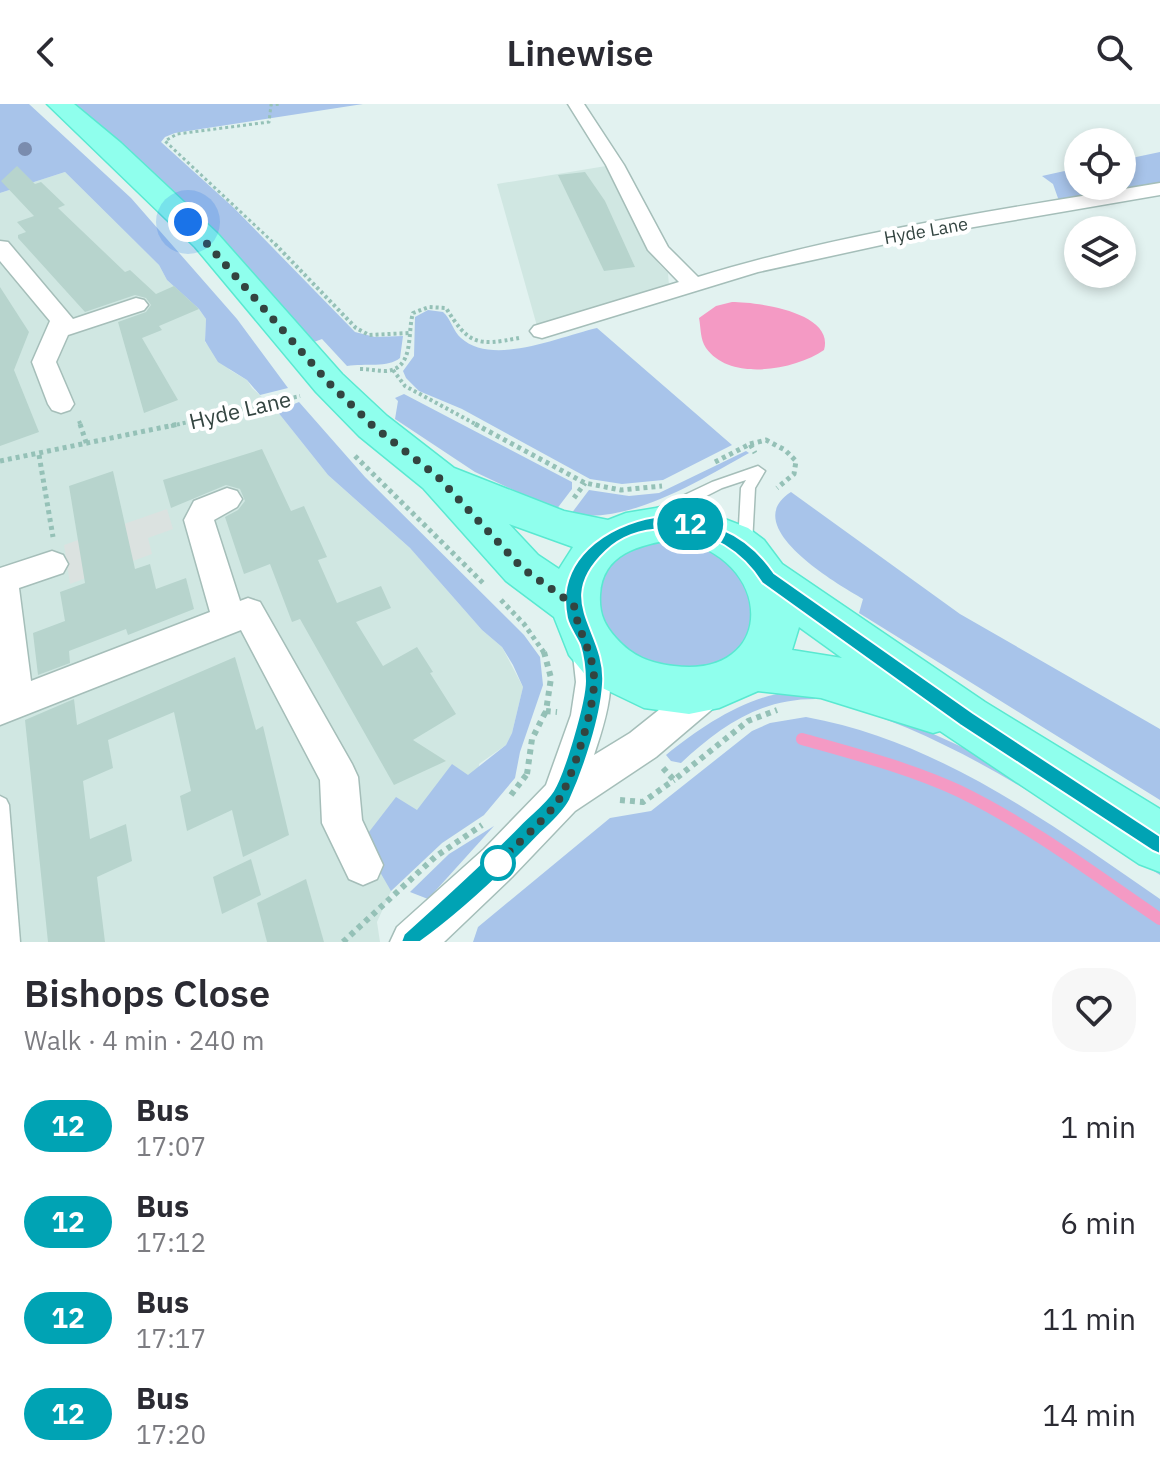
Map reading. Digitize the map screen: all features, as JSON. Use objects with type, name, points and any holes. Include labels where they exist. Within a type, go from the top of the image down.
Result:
[{"type":"main road","points":[[59,104],[122,158],[206,240],[329,383],[373,426],[438,477],[522,568],[581,625],[603,662],[643,684],[678,691],[732,678],[821,675],[966,719]]},
{"type":"main road","points":[[438,477],[557,526],[623,532],[674,522],[720,534],[966,719],[1160,843]]},
{"type":"main road","points":[[581,625],[578,574],[586,560],[623,532]]},
{"type":"main road","points":[[732,678],[769,645],[777,619],[777,605],[756,564]]},
{"type":"street","points":[[576,104],[615,165],[659,250],[693,284]]},
{"type":"street","name":"Hyde Lane","points":[[542,331],[753,267],[927,229],[1160,189]]},
{"type":"street","points":[[0,247],[62,320],[44,362],[61,404]]},
{"type":"street","points":[[0,285],[25,276]]},
{"type":"street","points":[[60,328],[73,327],[136,305]]},
{"type":"street","points":[[227,499],[204,509],[199,520],[229,620]]},
{"type":"street","points":[[52,564],[1,581],[8,706],[248,612],[339,777],[342,823],[363,865]]},
{"type":"street","points":[[561,797],[589,715],[594,682],[581,625]]},
{"type":"street","points":[[413,942],[498,863],[561,797],[643,745],[732,678]]},
{"type":"lane","points":[[623,532],[717,485],[758,471],[748,488],[756,564]]},
{"type":"lane","points":[[0,805],[10,942]]},
{"type":"path","points":[[281,104],[271,105],[269,122],[177,134],[165,141],[262,231],[356,328],[369,335],[409,333]]},
{"type":"path","name":"Hyde Lane","points":[[0,461],[302,396],[359,369],[387,371],[399,366],[407,356],[413,313],[438,306],[451,314],[461,332],[481,343],[505,342],[542,331]]},
{"type":"path","points":[[750,444],[766,440],[789,451],[796,462],[798,470],[795,476],[777,488]]},
{"type":"path","points":[[39,455],[55,549],[52,564]]},
{"type":"path","points":[[509,797],[527,774]]},
{"type":"path","points":[[343,942],[435,857],[491,821]]},
{"type":"shaded area","points":[[0,104],[29,104],[131,198],[237,319],[288,388],[260,395],[247,380],[218,362],[205,341],[206,319],[199,309],[167,280],[159,265],[65,172],[0,193]]},
{"type":"shaded area","points":[[72,104],[363,104],[175,133],[161,142],[234,208],[355,332],[375,337],[403,336],[400,358],[383,364],[347,366],[322,339],[314,342],[168,188]]},
{"type":"shaded area","points":[[1160,152],[1160,184],[1136,188],[1136,157]]},
{"type":"shaded area","points":[[606,166],[634,224],[668,273],[669,286],[537,326],[497,184]]},
{"type":"shaded area","points":[[1064,171],[1065,200],[1059,201],[1053,184],[1042,176]]},
{"type":"shaded area","points":[[65,172],[159,265],[167,280],[199,309],[206,319],[205,342],[230,370],[247,380],[277,411],[328,475],[411,549],[482,630],[502,647],[523,687],[506,745],[479,764],[484,815],[442,843],[391,891],[377,922],[380,942],[0,942],[0,193]]},
{"type":"shaded area","points":[[732,302],[775,307],[806,318],[818,326],[824,337],[824,350],[797,363],[763,369],[746,369],[717,359],[704,345],[699,318],[716,306]]},
{"type":"shaded area","points":[[428,310],[443,312],[461,338],[491,350],[528,347],[597,328],[732,445],[663,480],[622,484],[590,479],[462,409],[419,391],[406,378],[403,371],[414,356],[415,317]]},
{"type":"shaded area","points":[[404,394],[572,482],[572,489],[556,510],[475,472],[395,419],[398,401],[395,398]]},
{"type":"shaded area","points":[[299,402],[365,477],[524,635],[540,657],[543,685],[520,752],[515,778],[484,815],[442,843],[391,891],[362,841],[396,797],[417,810],[452,764],[468,775],[506,745],[523,687],[502,647],[482,630],[410,548],[328,475],[277,411]]},
{"type":"shaded area","points":[[746,451],[749,453],[687,487],[640,507],[593,516],[571,514],[589,490],[629,496],[659,493]]},
{"type":"shaded area","points":[[791,492],[960,614],[1160,729],[1160,800],[859,613],[863,599],[815,568],[783,537],[776,521],[778,506]]},
{"type":"shaded area","points":[[167,509],[173,529],[148,538],[152,554],[70,584],[64,545]]},
{"type":"shaded area","points":[[672,538],[704,546],[727,558],[744,580],[751,596],[753,613],[743,643],[716,664],[697,670],[670,669],[637,661],[601,627],[596,587],[601,571],[608,562],[627,550]]},
{"type":"shaded area","points":[[788,692],[814,693],[815,699],[795,700],[758,710],[726,727],[681,763],[671,761],[666,755],[708,724],[739,707]]},
{"type":"shaded area","points":[[830,698],[916,726],[975,753],[1160,868],[1160,875],[1042,799],[960,753],[875,715],[830,701]]},
{"type":"shaded area","points":[[806,717],[902,745],[948,765],[1035,815],[1160,899],[1160,942],[473,942],[478,927],[610,818],[651,811],[752,731],[770,723]]},
{"type":"shaded area","points":[[494,826],[428,899],[410,892],[449,854]]},
{"type":"building","points":[[17,166],[35,184],[41,182],[65,205],[58,208],[125,272],[130,270],[156,294],[174,286],[199,309],[159,326],[162,330],[142,338],[178,400],[144,413],[118,322],[146,312],[151,305],[146,298],[135,295],[85,312],[18,238],[26,232],[17,222],[34,216],[1,181]]},
{"type":"building","points":[[585,172],[605,201],[635,267],[604,271],[558,175]]},
{"type":"building","points":[[0,287],[29,332],[14,370],[39,432],[0,446]]},
{"type":"building","points":[[262,449],[291,511],[304,506],[327,557],[318,560],[337,603],[381,586],[391,608],[356,622],[383,666],[417,647],[433,672],[430,673],[456,714],[413,740],[446,761],[394,785],[300,619],[292,622],[270,564],[244,574],[225,517],[238,510],[245,501],[240,489],[226,485],[171,508],[163,480]]},
{"type":"building","points":[[113,471],[135,569],[150,564],[156,589],[186,578],[194,609],[128,635],[126,629],[69,651],[70,663],[38,675],[33,633],[65,621],[60,592],[85,583],[69,486]]},
{"type":"building","points":[[235,657],[256,730],[263,726],[289,835],[243,857],[232,810],[187,831],[180,796],[191,791],[174,712],[108,740],[113,768],[83,781],[90,839],[126,824],[132,861],[97,877],[105,942],[48,942],[25,720],[74,699],[77,725]]},
{"type":"building","points":[[251,859],[261,895],[222,914],[213,877]]},
{"type":"building","points":[[306,879],[324,942],[267,942],[257,903]]},
{"type":"waterway","points":[[802,739],[901,768],[959,791],[1037,835],[1160,919]]},
{"type":"bus line","name":"12","points":[[412,942],[498,863],[561,797],[589,715],[594,682],[589,646],[576,619],[574,589],[578,574],[586,560],[610,538],[637,526],[655,523],[693,525],[729,538],[758,562],[768,578],[966,719],[1160,843]]},
{"type":"route","points":[[188,222],[329,383],[373,426],[438,477],[522,568],[574,605],[581,633],[589,646],[594,682],[589,715],[561,797],[498,863]]}]
